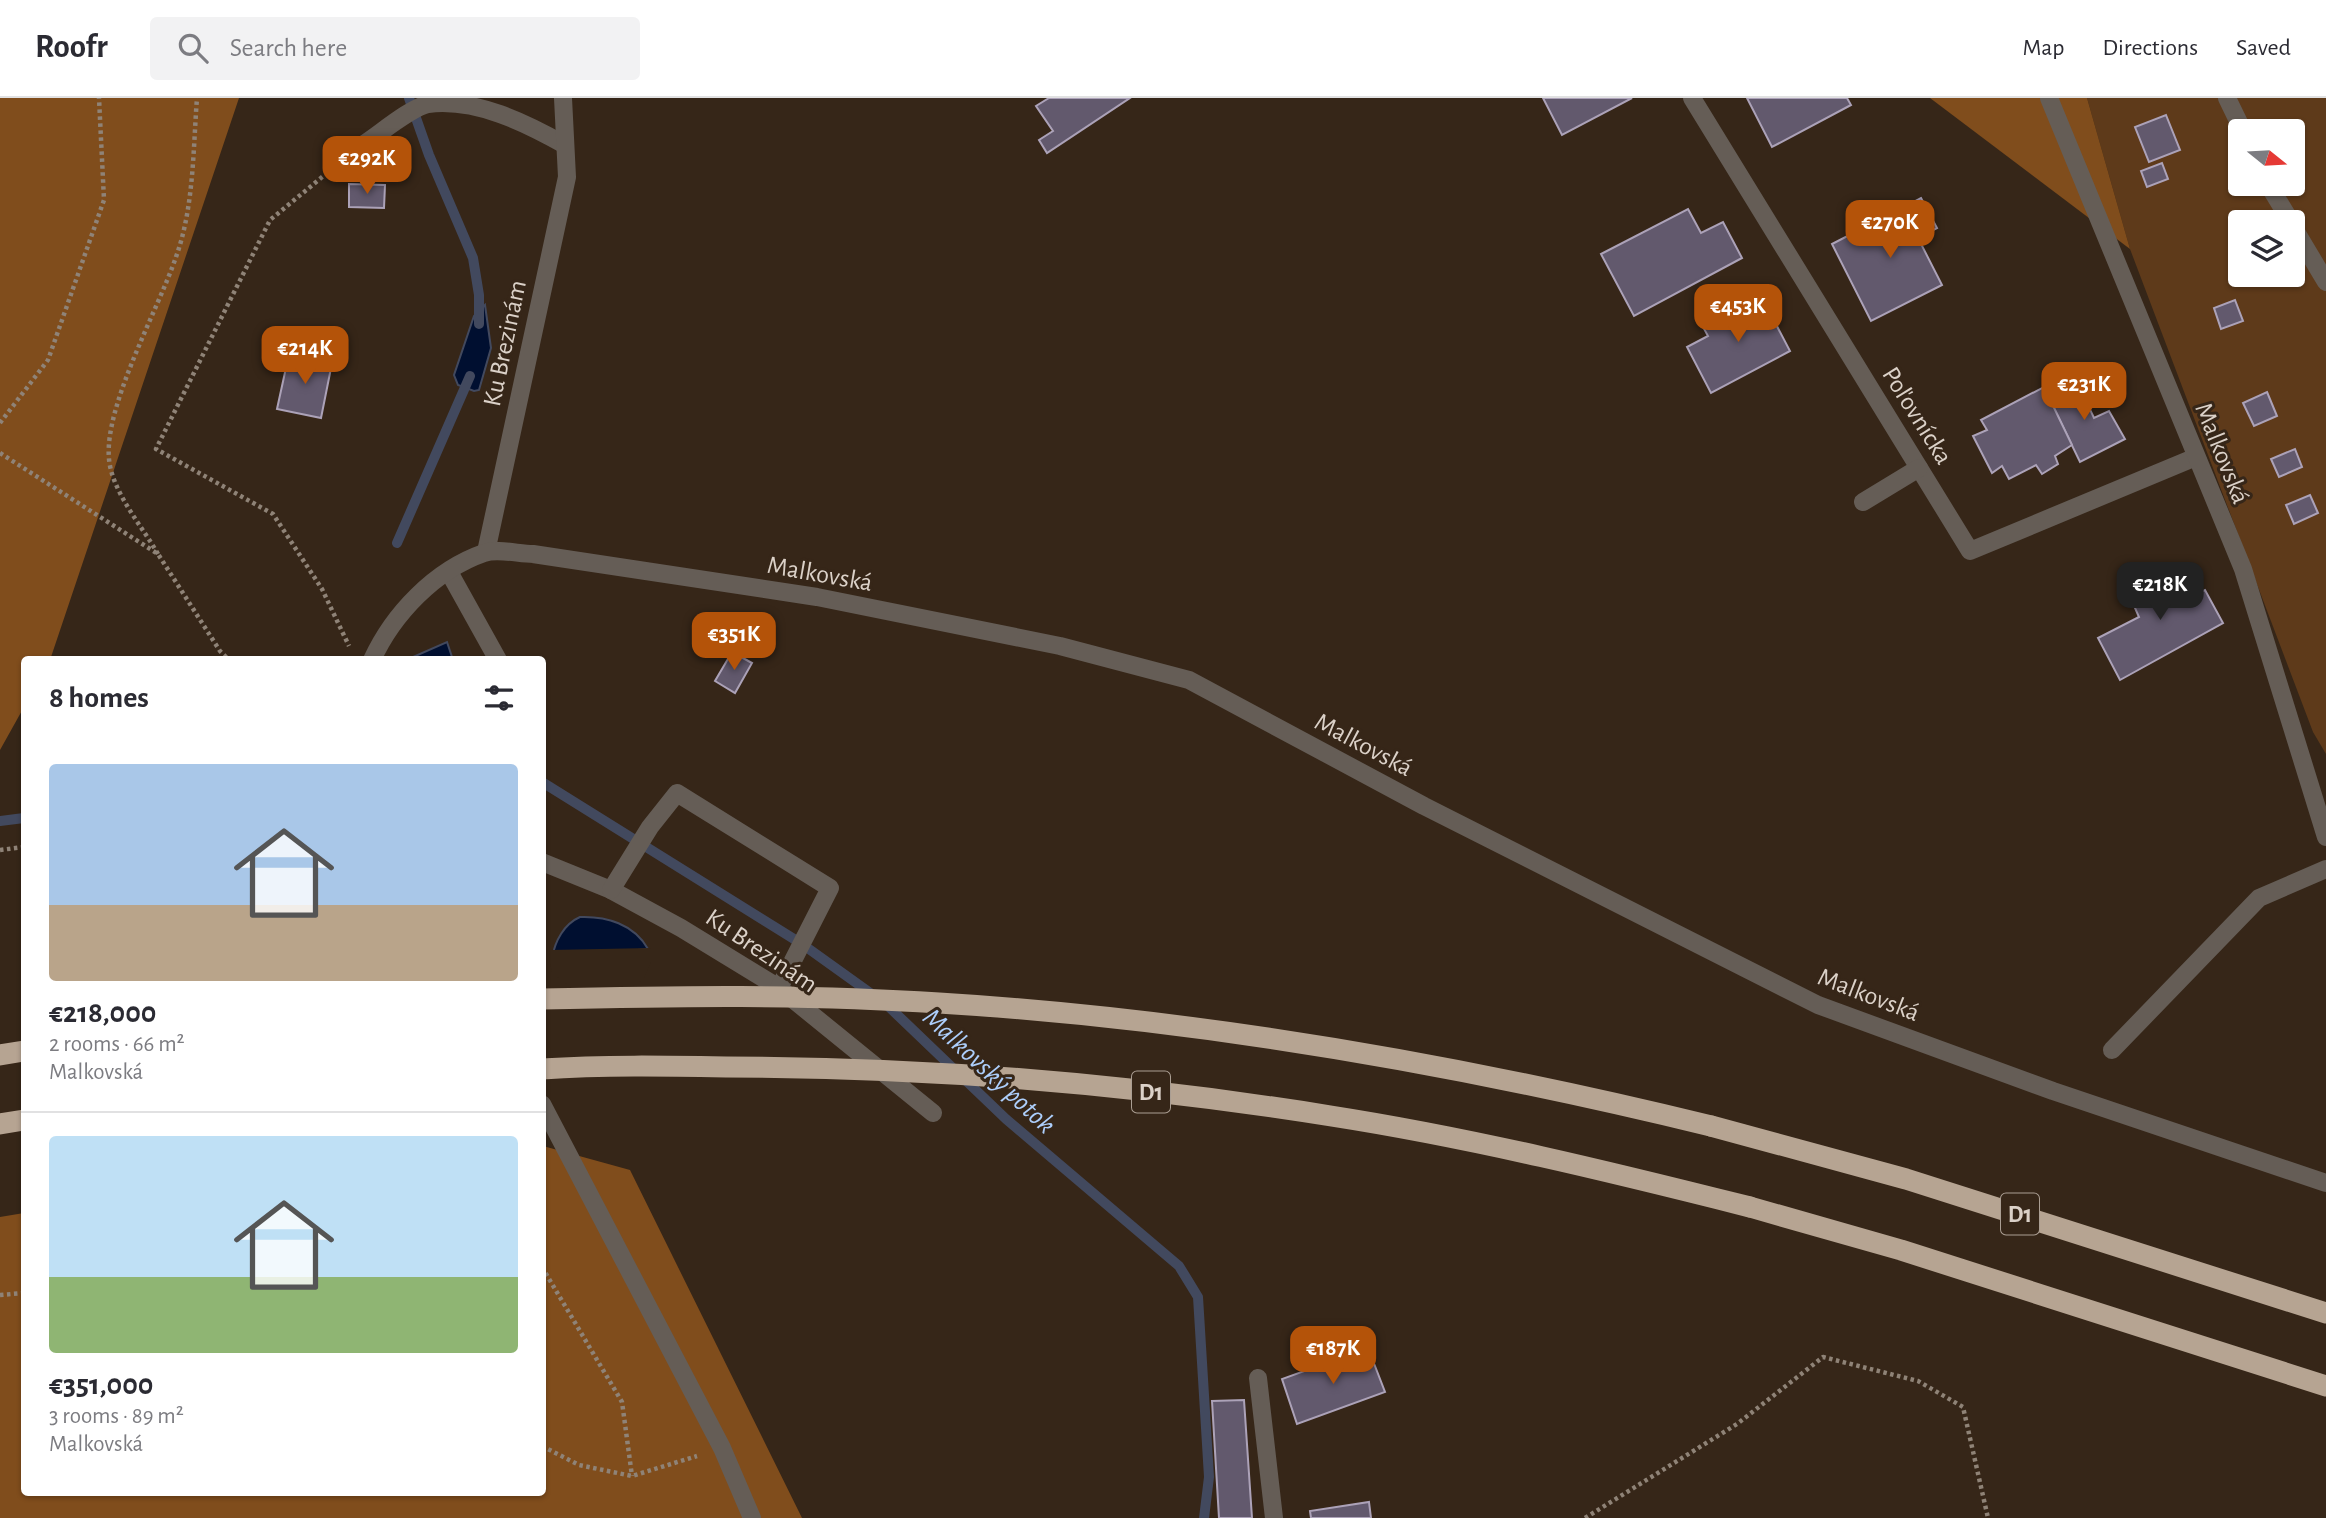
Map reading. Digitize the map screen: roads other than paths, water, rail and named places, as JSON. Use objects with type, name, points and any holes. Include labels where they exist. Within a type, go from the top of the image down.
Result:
[{"type":"highway","name":"D1","points":[[546,999],[735,995],[939,1003],[1138,1020],[1309,1042],[1419,1061],[1577,1093],[1906,1179],[2326,1313]]},
{"type":"highway","points":[[0,1055],[21,1052]]},
{"type":"highway","name":"D1","points":[[546,1069],[811,1067],[995,1076],[1148,1091],[1332,1116],[1496,1147],[1750,1208],[1914,1254],[2326,1386]]},
{"type":"highway","points":[[0,1124],[21,1120]]},
{"type":"street","name":"Ku Brezinám","points":[[486,552],[567,177],[563,98]]},
{"type":"street","name":"Poľovnícka","points":[[1692,98],[1970,551],[2196,457]]},
{"type":"street","name":"Malkovská","points":[[2049,98],[2243,569],[2326,837]]},
{"type":"street","points":[[2227,98],[2237,119]]},
{"type":"street","points":[[364,144],[427,104],[466,102],[510,115],[565,145]]},
{"type":"street","points":[[2305,246],[2326,282]]},
{"type":"street","points":[[1863,502],[1919,468]]},
{"type":"street","points":[[374,656],[384,635],[429,584],[486,552]]},
{"type":"street","name":"Malkovská","points":[[486,552],[533,554],[817,597],[1060,646],[1189,680],[1424,806],[1818,1004],[2053,1091],[2326,1183]]},
{"type":"street","points":[[449,572],[496,656]]},
{"type":"street","name":"Ku Brezinám","points":[[611,890],[650,827],[677,793],[830,888],[809,934],[779,988]]},
{"type":"street","name":"Ku Brezinám","points":[[546,864],[611,890],[681,928],[779,988],[933,1113]]},
{"type":"street","points":[[2112,1051],[2259,898],[2326,869]]},
{"type":"street","points":[[546,1112],[722,1448],[752,1518]]},
{"type":"street","points":[[1258,1378],[1274,1518]]},
{"type":"water","points":[[485,305],[491,348],[479,390],[474,391],[458,385],[454,375],[474,316]]},
{"type":"water","points":[[447,642],[452,656],[415,656]]},
{"type":"water","points":[[580,917],[600,918],[618,923],[635,933],[648,949],[552,958],[561,934],[569,924]]},
{"type":"waterway","points":[[409,98],[429,155],[473,258],[479,295],[479,324]]},
{"type":"waterway","points":[[397,543],[470,376]]},
{"type":"waterway","name":"Malkovský potok","points":[[546,784],[802,944],[887,1005],[1006,1119],[1179,1266],[1198,1297],[1209,1477],[1204,1518]]},
{"type":"waterway","points":[[0,821],[21,818]]}]
